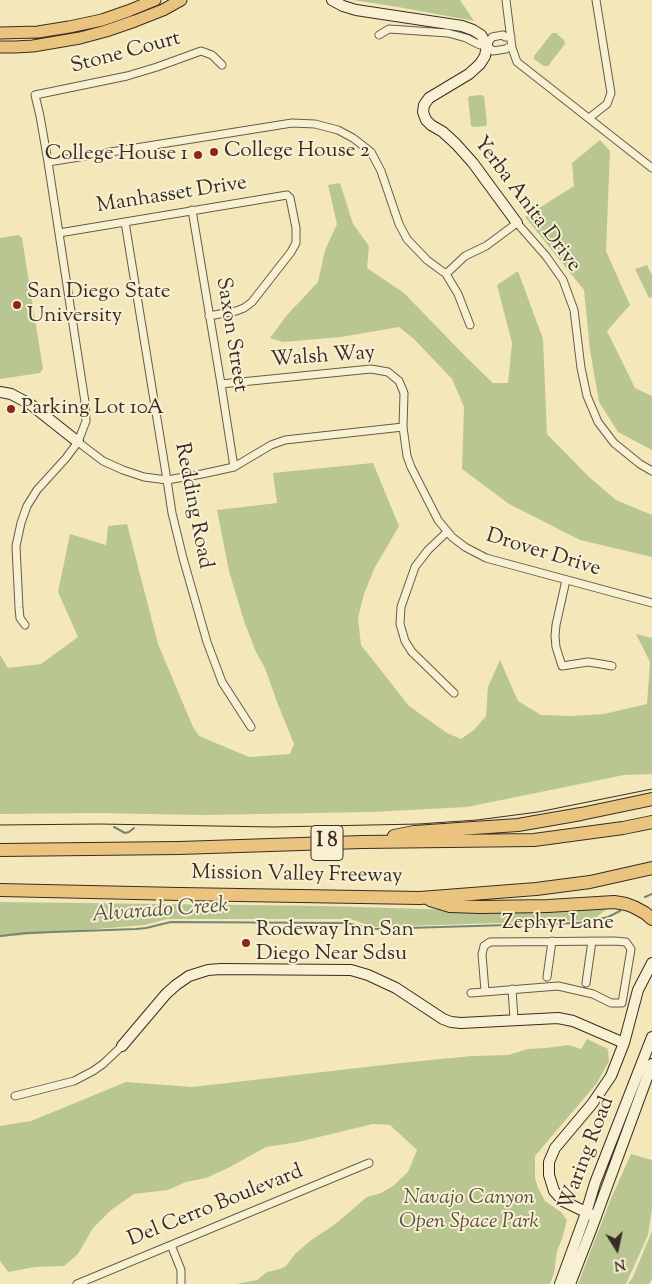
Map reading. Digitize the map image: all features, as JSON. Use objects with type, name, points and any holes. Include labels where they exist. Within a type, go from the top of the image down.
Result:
[{"type":"highway","points":[[362,842],[414,832],[518,825],[581,814],[652,798]]},
{"type":"highway","name":"Mission Valley Freeway","points":[[0,850],[534,840],[623,828],[652,822]]},
{"type":"highway","name":"Mission Valley Freeway","points":[[0,890],[420,898],[536,889],[590,882],[652,868]]},
{"type":"highway","points":[[420,898],[450,906],[480,907],[548,906],[614,902],[634,907],[652,919]]},
{"type":"main road","points":[[0,33],[38,32],[102,20],[155,0]]},
{"type":"main road","points":[[0,47],[33,46],[80,38],[135,21],[163,10],[181,0]]},
{"type":"street","points":[[332,0],[356,10],[462,26],[481,35],[493,51],[509,48]]},
{"type":"street","points":[[506,0],[509,48],[517,62],[652,168]]},
{"type":"street","points":[[589,118],[606,104],[611,93],[596,0]]},
{"type":"street","points":[[379,35],[389,29],[448,33],[480,44],[489,45],[508,37]]},
{"type":"street","name":"Yerba Anita Drive","points":[[489,45],[486,56],[469,74],[429,98],[424,105],[423,112],[426,120],[450,138],[473,163],[517,223],[546,256],[563,280],[574,310],[581,368],[587,396],[598,422],[614,442],[640,464],[652,471]]},
{"type":"street","name":"Stone Court","points":[[48,162],[35,95],[127,76],[201,51],[212,55],[222,65]]},
{"type":"street","points":[[25,625],[20,618],[18,608],[16,546],[20,523],[27,506],[37,490],[78,442],[86,421],[85,402],[48,162],[292,123],[331,127],[353,138],[371,152],[381,171],[399,224],[407,239],[427,260],[446,274],[458,294],[470,325]]},
{"type":"street","name":"Manhasset Drive","points":[[59,233],[287,195],[290,198],[296,228],[296,243],[291,252],[252,302],[236,311],[209,316]]},
{"type":"street","name":"Saxon Street","points":[[192,210],[234,466]]},
{"type":"street","name":"Redding Road","points":[[125,222],[166,480],[183,558],[207,642],[222,682],[250,727]]},
{"type":"street","points":[[446,274],[465,256],[486,246],[517,223]]},
{"type":"street","name":"Walsh Way","points":[[221,384],[371,369],[388,372],[395,377]]},
{"type":"street","name":"Drover Drive","points":[[395,377],[401,385],[404,394],[403,427],[407,456],[438,520],[447,532],[465,547],[486,558],[652,603]]},
{"type":"street","points":[[0,392],[11,394],[30,404],[99,458],[123,470],[166,480],[234,466],[271,445],[286,440],[403,427]]},
{"type":"street","points":[[447,532],[415,566],[401,607],[400,624],[405,641],[412,652],[454,693]]},
{"type":"street","points":[[566,580],[555,631],[556,647],[562,666],[588,662],[612,666]]},
{"type":"street","name":"Zephyr Lane","points":[[485,991],[482,954],[484,946],[490,942],[614,940],[626,942],[631,949],[622,1003],[611,1003],[593,994],[558,986],[512,989]]},
{"type":"street","points":[[547,977],[552,941]]},
{"type":"street","points":[[586,983],[592,941]]},
{"type":"street","points":[[596,1217],[563,1201],[554,1191],[549,1176],[549,1162],[555,1148],[603,1090],[611,1076],[624,1043],[638,990],[652,963]]},
{"type":"street","points":[[15,1096],[74,1081],[98,1068],[122,1046],[166,994],[176,985],[189,976],[208,970],[351,970],[368,975],[396,988],[443,1019],[451,1022],[558,1018],[565,1019],[624,1043]]},
{"type":"street","points":[[471,993],[512,989],[514,1019]]},
{"type":"street","name":"Waring Road","points":[[560,1284],[595,1183],[652,1037]]},
{"type":"street","name":"Waring Road","points":[[570,1284],[652,1064]]},
{"type":"street","name":"Del Cerro Boulevard","points":[[76,1284],[369,1163]]},
{"type":"street","points":[[171,1245],[181,1270],[181,1284]]},
{"type":"green space","points":[[353,0],[460,0],[474,21],[398,7]]},
{"type":"green space","points":[[552,33],[556,33],[564,40],[565,44],[548,66],[544,66],[534,59],[534,56]]},
{"type":"green space","points":[[484,96],[487,124],[486,126],[474,127],[471,126],[468,98]]},
{"type":"green space","points":[[600,140],[610,151],[606,251],[630,305],[607,331],[635,388],[652,396],[652,450],[618,432],[599,402],[590,350],[584,290],[525,217],[574,186],[572,163]]},
{"type":"green space","points":[[340,183],[353,224],[369,246],[367,268],[404,293],[493,383],[508,383],[512,343],[497,285],[518,271],[543,339],[547,434],[589,477],[616,500],[652,515],[652,557],[580,540],[509,504],[462,469],[464,407],[452,379],[414,339],[399,327],[341,337],[283,342],[270,338],[287,315],[318,282],[325,250],[337,224],[328,185]]},
{"type":"green space","points":[[18,235],[22,238],[43,369],[40,373],[0,379],[0,238]]},
{"type":"green space","points":[[647,265],[652,275],[652,297],[649,298],[635,269]]},
{"type":"green space","points":[[373,463],[399,526],[374,569],[364,594],[358,618],[361,645],[409,706],[447,733],[461,739],[474,730],[486,716],[488,687],[500,660],[518,701],[541,715],[604,714],[647,704],[650,662],[636,634],[652,638],[652,774],[624,775],[467,807],[372,812],[202,815],[0,814],[0,655],[8,668],[41,664],[78,637],[58,592],[70,534],[106,545],[108,526],[127,524],[158,644],[193,727],[199,736],[249,757],[290,754],[294,744],[265,668],[256,652],[244,621],[229,571],[217,510],[277,503],[273,473]]},
{"type":"green space","points":[[0,902],[323,906],[492,911],[609,907],[593,920],[374,927],[350,919],[167,919],[145,925],[0,937]]},
{"type":"green space","name":"Navajo Canyon Open Space Park","points":[[587,1039],[608,1049],[609,1061],[597,1083],[535,1156],[535,1178],[538,1188],[545,1201],[561,1212],[567,1220],[557,1251],[554,1273],[550,1284],[236,1284],[257,1280],[267,1272],[286,1266],[295,1254],[310,1241],[334,1225],[367,1197],[381,1193],[393,1186],[408,1172],[417,1150],[390,1125],[373,1124],[298,1142],[266,1147],[206,1178],[186,1182],[168,1190],[134,1194],[111,1210],[93,1228],[78,1254],[64,1266],[35,1267],[8,1272],[0,1261],[0,1126],[31,1121],[126,1082],[192,1087],[401,1063],[472,1056],[508,1055],[528,1049],[568,1045],[581,1049]]},
{"type":"green space","points":[[631,1154],[652,1160],[652,1209],[648,1235],[626,1284],[578,1284],[610,1201]]},
{"type":"green space","points":[[652,1231],[652,1279],[649,1284],[628,1284],[633,1277]]},
{"type":"waterway","points":[[114,827],[125,833],[134,828]]},
{"type":"waterway","name":"Alvarado Creek","points":[[645,897],[652,894]]},
{"type":"waterway","name":"Alvarado Creek","points":[[0,936],[26,933],[136,929],[171,922],[346,923],[374,929],[576,923],[608,917],[620,911]]},
{"type":"tram line","points":[[0,825],[99,824],[273,827],[419,824],[477,820],[538,812],[652,789]]},
{"type":"place","name":"College House 2","points":[[214,152]]},
{"type":"place","name":"College House 1","points":[[198,155]]},
{"type":"place","name":"San Diego State University","points":[[17,305]]},
{"type":"place","name":"Parking Lot 10A","points":[[11,409]]},
{"type":"place","name":"Rodeway Inn San Diego Near Sdsu","points":[[246,943]]}]
